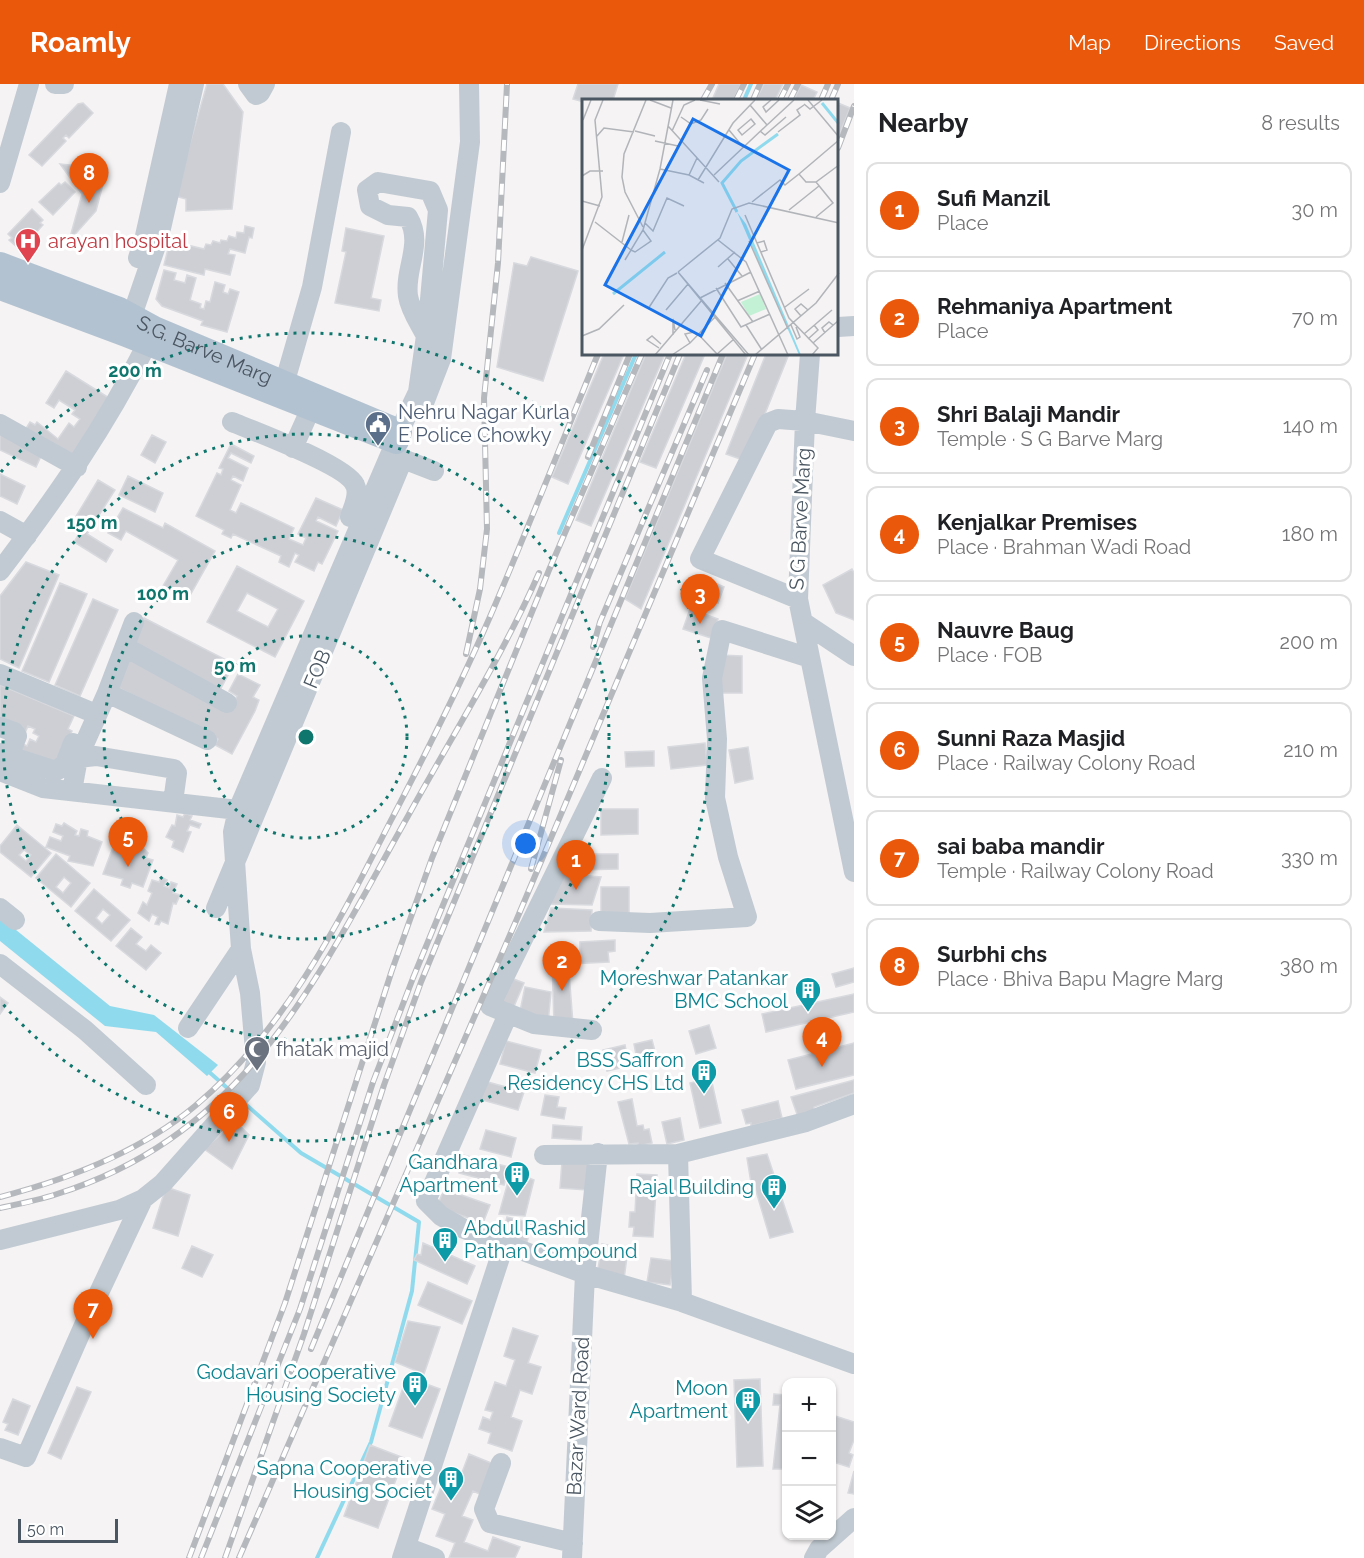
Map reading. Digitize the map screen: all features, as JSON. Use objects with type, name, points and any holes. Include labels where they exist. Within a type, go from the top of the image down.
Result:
[{"type":"main road","name":"S.G. Barve Marg","points":[[0,265],[43,293],[127,327],[154,329],[283,390],[398,437]]},
{"type":"main road","points":[[0,287],[43,293]]},
{"type":"main road","points":[[283,390],[311,408],[398,437]]},
{"type":"street","points":[[56,84],[64,84]]},
{"type":"street","points":[[0,571],[77,467],[119,399],[127,327],[179,84]]},
{"type":"street","points":[[127,327],[159,237],[194,84]]},
{"type":"street","points":[[248,84],[255,95],[260,93],[265,84]]},
{"type":"street","points":[[398,437],[424,405],[441,359],[470,142],[469,84]]},
{"type":"street","points":[[0,183],[26,85]]},
{"type":"street","points":[[283,390],[312,287],[341,132]]},
{"type":"street","points":[[0,1240],[119,1210],[143,1199],[163,1184],[250,1085],[255,1072],[255,1047],[241,949],[233,832],[238,810],[418,392],[426,336],[438,210],[430,191],[378,182],[367,190],[370,206],[388,215],[408,217],[414,226],[416,239],[408,296],[426,336]]},
{"type":"street","points":[[839,327],[854,326]]},
{"type":"street","points":[[805,421],[810,356]]},
{"type":"street","points":[[293,448],[311,408]]},
{"type":"street","name":"S G Barve Marg","points":[[805,421],[798,599],[700,559],[768,423],[778,419],[805,421],[854,431]]},
{"type":"street","points":[[232,422],[338,470],[355,483],[357,493],[350,517]]},
{"type":"street","points":[[0,424],[77,467]]},
{"type":"street","name":"FOB","points":[[216,908],[403,459],[434,471]]},
{"type":"street","points":[[0,521],[27,536]]},
{"type":"street","points":[[798,599],[853,867]]},
{"type":"street","points":[[3,760],[48,770],[60,769],[91,712],[107,693],[134,622]]},
{"type":"street","points":[[802,622],[854,656]]},
{"type":"street","points":[[599,921],[650,923],[747,916],[728,857],[715,798],[717,739],[712,678],[722,630],[810,658]]},
{"type":"street","points":[[125,647],[227,703]]},
{"type":"street","points":[[0,675],[91,712]]},
{"type":"street","points":[[107,693],[207,740]]},
{"type":"street","points":[[72,791],[78,758],[91,712]]},
{"type":"street","points":[[0,727],[15,732],[17,736],[3,760]]},
{"type":"street","points":[[78,758],[96,756],[174,769],[177,773],[173,802]]},
{"type":"street","points":[[3,760],[43,788],[238,810]]},
{"type":"street","points":[[592,1030],[534,1024],[490,1006],[602,778]]},
{"type":"street","points":[[188,1028],[241,949]]},
{"type":"street","points":[[0,964],[85,1030],[146,1085]]},
{"type":"street","points":[[508,1014],[426,1201],[441,1216],[464,1229],[505,1242],[585,1274],[682,1302],[854,1364]]},
{"type":"street","points":[[544,1155],[678,1154],[806,1122],[854,1104]]},
{"type":"street","name":"Bazar Ward Road","points":[[573,1551],[585,1274],[598,1153]]},
{"type":"street","points":[[678,1154],[682,1302]]},
{"type":"street","points":[[0,1448],[26,1457],[143,1199]]},
{"type":"street","points":[[435,1558],[404,1552],[505,1242]]},
{"type":"street","points":[[501,1463],[484,1509],[490,1523],[573,1551]]},
{"type":"street","points":[[814,1558],[819,1549],[854,1518]]},
{"type":"water","points":[[0,917],[110,1006],[154,1015],[218,1065],[207,1076],[156,1032],[105,1026],[0,941]]},
{"type":"building","points":[[207,84],[223,84],[243,112],[232,209],[186,211],[186,199],[175,196]]},
{"type":"building","points":[[578,84],[618,84],[613,99],[582,99],[582,101],[573,99]]},
{"type":"building","points":[[719,84],[741,84],[734,99],[712,99]]},
{"type":"building","points":[[764,84],[783,84],[776,99],[756,99]]},
{"type":"building","points":[[801,85],[817,92],[814,99],[794,99]]},
{"type":"building","points":[[83,103],[93,113],[69,138],[66,135],[63,138],[66,141],[42,166],[29,155],[78,104]]},
{"type":"building","points":[[839,103],[850,108],[839,136]]},
{"type":"building","points":[[60,164],[107,169],[96,211],[69,241],[82,194]]},
{"type":"building","points":[[65,182],[75,192],[53,215],[39,202],[59,183],[61,185]]},
{"type":"building","points":[[32,209],[43,220],[40,223],[43,225],[23,247],[20,244],[17,247],[9,240],[12,238],[8,234]]},
{"type":"building","points":[[245,226],[254,228],[252,238],[249,237],[245,253],[230,249],[228,254],[235,255],[230,275],[205,269],[204,275],[164,265],[170,241],[204,249],[206,244],[211,245],[213,241],[220,243],[221,240],[227,241],[229,236],[236,238],[237,232],[244,233]]},
{"type":"building","points":[[346,228],[384,236],[371,298],[381,300],[379,311],[335,303],[346,252],[342,251]]},
{"type":"building","points":[[531,257],[578,271],[543,381],[497,367],[514,263],[527,266]]},
{"type":"building","points":[[164,270],[176,273],[174,280],[185,283],[187,275],[196,278],[190,300],[201,304],[200,308],[204,309],[206,301],[210,302],[215,282],[225,285],[223,292],[228,294],[230,289],[239,292],[227,332],[201,325],[203,321],[162,306],[156,299]]},
{"type":"building","points":[[603,356],[623,356],[568,484],[552,477]]},
{"type":"building","points":[[645,356],[664,356],[591,526],[576,520]]},
{"type":"building","points":[[685,356],[704,356],[656,468],[640,462]]},
{"type":"building","points":[[726,356],[747,356],[641,609],[625,599]]},
{"type":"building","points":[[765,356],[788,356],[746,461],[726,454]]},
{"type":"building","points":[[66,371],[114,401],[75,462],[25,430],[30,422],[35,425],[37,422],[58,439],[69,423],[74,427],[80,419],[72,414],[75,410],[59,400],[54,408],[46,403]]},
{"type":"building","points":[[0,433],[42,454],[36,467],[0,450]]},
{"type":"building","points":[[152,435],[166,442],[155,463],[141,455]]},
{"type":"building","points":[[231,444],[254,456],[251,463],[231,453],[228,458],[248,468],[243,481],[233,476],[231,480],[241,485],[230,510],[236,513],[241,503],[294,528],[289,539],[303,545],[306,538],[298,534],[316,498],[343,510],[336,526],[318,517],[316,521],[338,531],[322,564],[318,562],[314,571],[295,562],[299,555],[295,553],[289,567],[279,562],[281,556],[233,534],[231,538],[222,534],[224,530],[196,516],[217,473],[221,475],[223,469],[219,468]]},
{"type":"building","points":[[0,474],[25,486],[17,504],[0,496]]},
{"type":"building","points":[[128,476],[163,493],[155,512],[119,495]]},
{"type":"building","points":[[98,480],[115,490],[87,534],[113,550],[106,562],[74,542],[79,534],[69,528]]},
{"type":"building","points":[[123,508],[163,528],[165,523],[215,551],[188,599],[163,586],[178,560],[126,531],[121,540],[108,533]]},
{"type":"building","points":[[26,562],[59,575],[19,668],[0,659],[0,596]]},
{"type":"building","points":[[237,566],[304,601],[275,657],[207,622]],"holes":[[[247,593],[278,609],[268,627],[237,611]]]},
{"type":"building","points":[[852,569],[854,573],[854,620],[836,613],[823,585]]},
{"type":"building","points":[[699,576],[724,587],[718,603],[691,593]]},
{"type":"building","points":[[60,583],[87,594],[49,682],[22,671]]},
{"type":"building","points":[[93,599],[118,610],[80,696],[55,685]]},
{"type":"building","points":[[690,609],[718,619],[711,638],[683,629]]},
{"type":"building","points":[[144,618],[234,664],[220,690],[131,644]]},
{"type":"building","points":[[719,655],[742,656],[742,693],[719,693]]},
{"type":"building","points":[[130,658],[229,711],[237,696],[229,691],[238,674],[260,685],[253,697],[259,700],[255,711],[232,754],[215,745],[218,739],[115,686]]},
{"type":"building","points":[[0,685],[74,716],[68,729],[72,731],[55,767],[17,751],[21,743],[27,746],[30,739],[36,742],[39,736],[33,733],[35,729],[28,726],[25,733],[0,723]]},
{"type":"building","points":[[705,743],[707,765],[671,769],[668,747]]},
{"type":"building","points":[[748,747],[753,779],[735,783],[729,750]]},
{"type":"building","points":[[654,751],[654,766],[626,767],[625,752]]},
{"type":"building","points":[[601,809],[638,809],[638,834],[601,835]]},
{"type":"building","points":[[185,813],[192,816],[190,820],[201,824],[199,828],[190,825],[187,831],[191,832],[183,852],[172,847],[174,841],[166,837],[172,825],[175,826],[177,815],[183,817]]},
{"type":"building","points":[[64,823],[77,831],[75,835],[79,836],[81,829],[88,831],[87,836],[102,842],[93,866],[68,861],[70,856],[46,847],[50,837],[61,841],[63,836],[53,832],[56,824],[62,826]]},
{"type":"building","points":[[17,825],[51,853],[31,877],[0,852],[0,846]],"holes":[[[24,850],[31,855],[26,861],[19,855]]]},
{"type":"building","points":[[115,842],[127,846],[125,852],[134,855],[137,847],[144,849],[148,853],[146,858],[153,860],[143,887],[132,883],[130,888],[121,885],[123,879],[103,874]]},
{"type":"building","points":[[56,854],[90,883],[71,907],[36,878]],"holes":[[[64,877],[71,883],[63,893],[56,887]]]},
{"type":"building","points":[[579,854],[618,854],[618,869],[579,870]]},
{"type":"building","points":[[562,874],[601,877],[592,905],[549,904]]},
{"type":"building","points":[[161,877],[167,880],[164,886],[169,888],[171,882],[177,884],[173,893],[180,895],[176,904],[173,903],[168,924],[161,921],[159,925],[155,924],[158,917],[152,914],[149,921],[138,913],[143,902],[147,905],[152,893],[148,891],[152,880],[159,882]]},
{"type":"building","points":[[601,887],[629,887],[629,915],[601,915]]},
{"type":"building","points":[[94,889],[130,920],[111,941],[75,911]],"holes":[[[103,909],[110,915],[102,924],[96,918]]]},
{"type":"building","points":[[551,908],[592,910],[591,931],[544,932]]},
{"type":"building","points":[[131,928],[142,937],[136,944],[146,951],[151,945],[161,953],[146,970],[116,946]]},
{"type":"building","points":[[615,940],[615,951],[608,952],[609,962],[570,964],[570,956],[580,955],[580,942]]},
{"type":"building","points":[[552,958],[568,959],[573,1024],[554,1024]]},
{"type":"building","points":[[854,968],[854,982],[836,987],[832,974]]},
{"type":"building","points":[[511,978],[524,983],[512,1011],[499,1006]]},
{"type":"building","points":[[525,987],[551,992],[548,1023],[519,1016]]},
{"type":"building","name":"Moreshwar Patankar BMC School","points":[[854,994],[854,1012],[766,1032],[762,1014]]},
{"type":"building","points":[[0,997],[8,1003],[0,1014]]},
{"type":"building","points":[[709,1025],[716,1048],[696,1054],[689,1031]]},
{"type":"building","points":[[652,1040],[656,1055],[637,1060],[634,1044]]},
{"type":"building","points":[[506,1041],[541,1050],[535,1073],[500,1064]]},
{"type":"building","points":[[854,1043],[854,1075],[796,1089],[788,1060]]},
{"type":"building","points":[[625,1045],[629,1066],[607,1071],[603,1050]]},
{"type":"building","name":"BSS Saffron Residency CHS Ltd","points":[[711,1078],[721,1123],[700,1128],[690,1083]]},
{"type":"building","points":[[854,1080],[854,1093],[814,1107],[814,1112],[798,1117],[791,1097]]},
{"type":"building","points":[[484,1081],[524,1092],[518,1110],[479,1099]]},
{"type":"building","points":[[545,1095],[559,1097],[557,1107],[566,1108],[564,1119],[541,1115]]},
{"type":"building","points":[[632,1099],[637,1126],[643,1125],[644,1130],[649,1129],[652,1143],[638,1146],[638,1143],[629,1144],[618,1102]]},
{"type":"building","points":[[778,1101],[782,1118],[751,1126],[751,1123],[746,1124],[742,1110]]},
{"type":"building","points":[[680,1118],[684,1140],[667,1144],[662,1122]]},
{"type":"building","points":[[236,1122],[249,1135],[232,1169],[204,1149]]},
{"type":"building","points":[[553,1125],[582,1127],[581,1140],[552,1138]]},
{"type":"building","points":[[486,1130],[516,1138],[511,1157],[480,1149]]},
{"type":"building","name":"Rajal Building","points":[[767,1154],[793,1232],[770,1238],[755,1188],[752,1189],[747,1158]]},
{"type":"building","points":[[463,1155],[509,1167],[504,1185],[459,1173]]},
{"type":"building","points":[[562,1161],[589,1163],[587,1190],[560,1188]]},
{"type":"building","name":"Gandhara Apartment","points":[[511,1171],[534,1180],[525,1216],[499,1214]]},
{"type":"building","points":[[637,1174],[657,1175],[653,1237],[633,1236],[634,1227],[629,1227],[630,1212],[635,1212]]},
{"type":"building","points":[[166,1187],[190,1195],[178,1236],[153,1228]]},
{"type":"building","points":[[444,1189],[490,1205],[483,1223],[437,1207]]},
{"type":"building","points":[[507,1217],[532,1223],[527,1242],[502,1236]]},
{"type":"building","name":"Abdul Rashid Pathan Compound","points":[[423,1243],[475,1266],[467,1284],[414,1260],[417,1254],[421,1255]]},
{"type":"building","points":[[602,1244],[628,1249],[624,1279],[597,1275]]},
{"type":"building","points":[[192,1246],[213,1255],[202,1277],[182,1268]]},
{"type":"building","points":[[651,1258],[674,1261],[670,1285],[647,1282]]},
{"type":"building","points":[[428,1282],[472,1301],[462,1324],[418,1305]]},
{"type":"building","points":[[408,1321],[440,1327],[424,1374],[395,1362]]},
{"type":"building","points":[[513,1328],[538,1336],[528,1363],[541,1367],[532,1394],[520,1390],[511,1417],[522,1421],[512,1451],[488,1443],[491,1433],[479,1429],[483,1417],[490,1420],[493,1412],[485,1410],[495,1382],[506,1386],[515,1360],[504,1356]]},
{"type":"building","name":"Godavari Cooperative Housing Society","points":[[407,1377],[440,1389],[422,1438],[389,1426]]},
{"type":"building","name":"Moon Apartment","points":[[760,1379],[763,1466],[737,1467],[734,1380]]},
{"type":"building","points":[[77,1387],[91,1392],[61,1459],[48,1453]]},
{"type":"building","points":[[774,1394],[782,1395],[782,1469],[773,1469],[780,1405],[773,1405]]},
{"type":"building","points":[[13,1399],[30,1406],[18,1435],[5,1430],[8,1424],[3,1422]]},
{"type":"building","points":[[836,1416],[854,1422],[854,1440],[849,1453],[853,1455],[849,1467],[836,1463]]},
{"type":"building","points":[[370,1445],[404,1458],[378,1528],[344,1516]]},
{"type":"building","name":"Sapna Cooperative Housing Societ","points":[[469,1454],[496,1465],[484,1496],[473,1491],[462,1516],[473,1520],[464,1542],[488,1551],[493,1537],[520,1547],[515,1558],[449,1558],[455,1543],[436,1536],[445,1514],[432,1509],[445,1477],[458,1483]]},
{"type":"building","points":[[854,1471],[854,1494],[848,1493]]},
{"type":"waterway","points":[[744,99],[751,84]]},
{"type":"waterway","points":[[559,533],[635,356]]},
{"type":"waterway","points":[[208,1071],[234,1094]]},
{"type":"waterway","points":[[242,1101],[301,1153],[419,1222],[412,1291],[371,1442],[317,1558]]},
{"type":"railway","points":[[466,654],[480,589],[487,529],[484,398],[498,263],[507,84]]},
{"type":"railway","points":[[704,99],[712,84]]},
{"type":"railway","points":[[736,99],[744,84]]},
{"type":"railway","points":[[753,99],[760,84]]},
{"type":"railway","points":[[780,99],[788,84]]},
{"type":"railway","points":[[790,99],[798,84]]},
{"type":"railway","points":[[821,99],[828,84]]},
{"type":"railway","points":[[831,99],[838,84]]},
{"type":"railway","points":[[839,145],[854,106]]},
{"type":"railway","points":[[0,1197],[52,1182],[103,1162],[174,1122],[226,1077],[255,1046],[281,1012],[327,941],[453,698],[503,586],[597,356]]},
{"type":"railway","points":[[588,457],[629,356]]},
{"type":"railway","points":[[189,1558],[285,1303],[392,970],[432,858],[549,570],[641,356]]},
{"type":"railway","points":[[201,1558],[300,1309],[373,1082],[413,978],[669,356]]},
{"type":"railway","points":[[225,1558],[304,1334],[384,1085],[421,982],[679,356]]},
{"type":"railway","points":[[311,1349],[722,356]]},
{"type":"railway","points":[[239,1558],[516,921],[754,356]]},
{"type":"railway","points":[[593,647],[600,622],[707,370]]},
{"type":"railway","points":[[0,1208],[57,1194],[123,1167],[180,1132],[228,1090],[270,1042],[308,990],[342,934],[493,666],[539,573]]},
{"type":"railway","points":[[531,869],[561,760]]},
{"type":"place","name":"Surbhi chs","points":[[89,203]]},
{"type":"place","name":"arayan hospital","points":[[28,264]]},
{"type":"place","name":"Nehru Nagar Kurla E Police Chowky","points":[[378,447]]},
{"type":"place","name":"Shri Balaji Mandir","points":[[700,624]]},
{"type":"place","name":"Nauvre Baug","points":[[128,867]]},
{"type":"place","name":"Sufi Manzil","points":[[576,890]]},
{"type":"place","name":"Rehmaniya Apartment","points":[[562,991]]},
{"type":"place","name":"Moreshwar Patankar BMC School","points":[[808,1013]]},
{"type":"place","name":"Kenjalkar Premises","points":[[822,1067]]},
{"type":"place","name":"fhatak majid","points":[[257,1072]]},
{"type":"place","name":"BSS Saffron Residency CHS Ltd","points":[[704,1095]]},
{"type":"place","name":"Sunni Raza Masjid","points":[[229,1142]]},
{"type":"place","name":"Gandhara Apartment","points":[[517,1197]]},
{"type":"place","name":"Rajal Building","points":[[774,1210]]},
{"type":"place","name":"Abdul Rashid Pathan Compound","points":[[445,1263]]},
{"type":"place","name":"sai baba mandir","points":[[93,1339]]},
{"type":"place","name":"Godavari Cooperative Housing Society","points":[[415,1407]]},
{"type":"place","name":"Moon Apartment","points":[[748,1423]]},
{"type":"place","name":"Sapna Cooperative Housing Societ","points":[[451,1502]]}]
